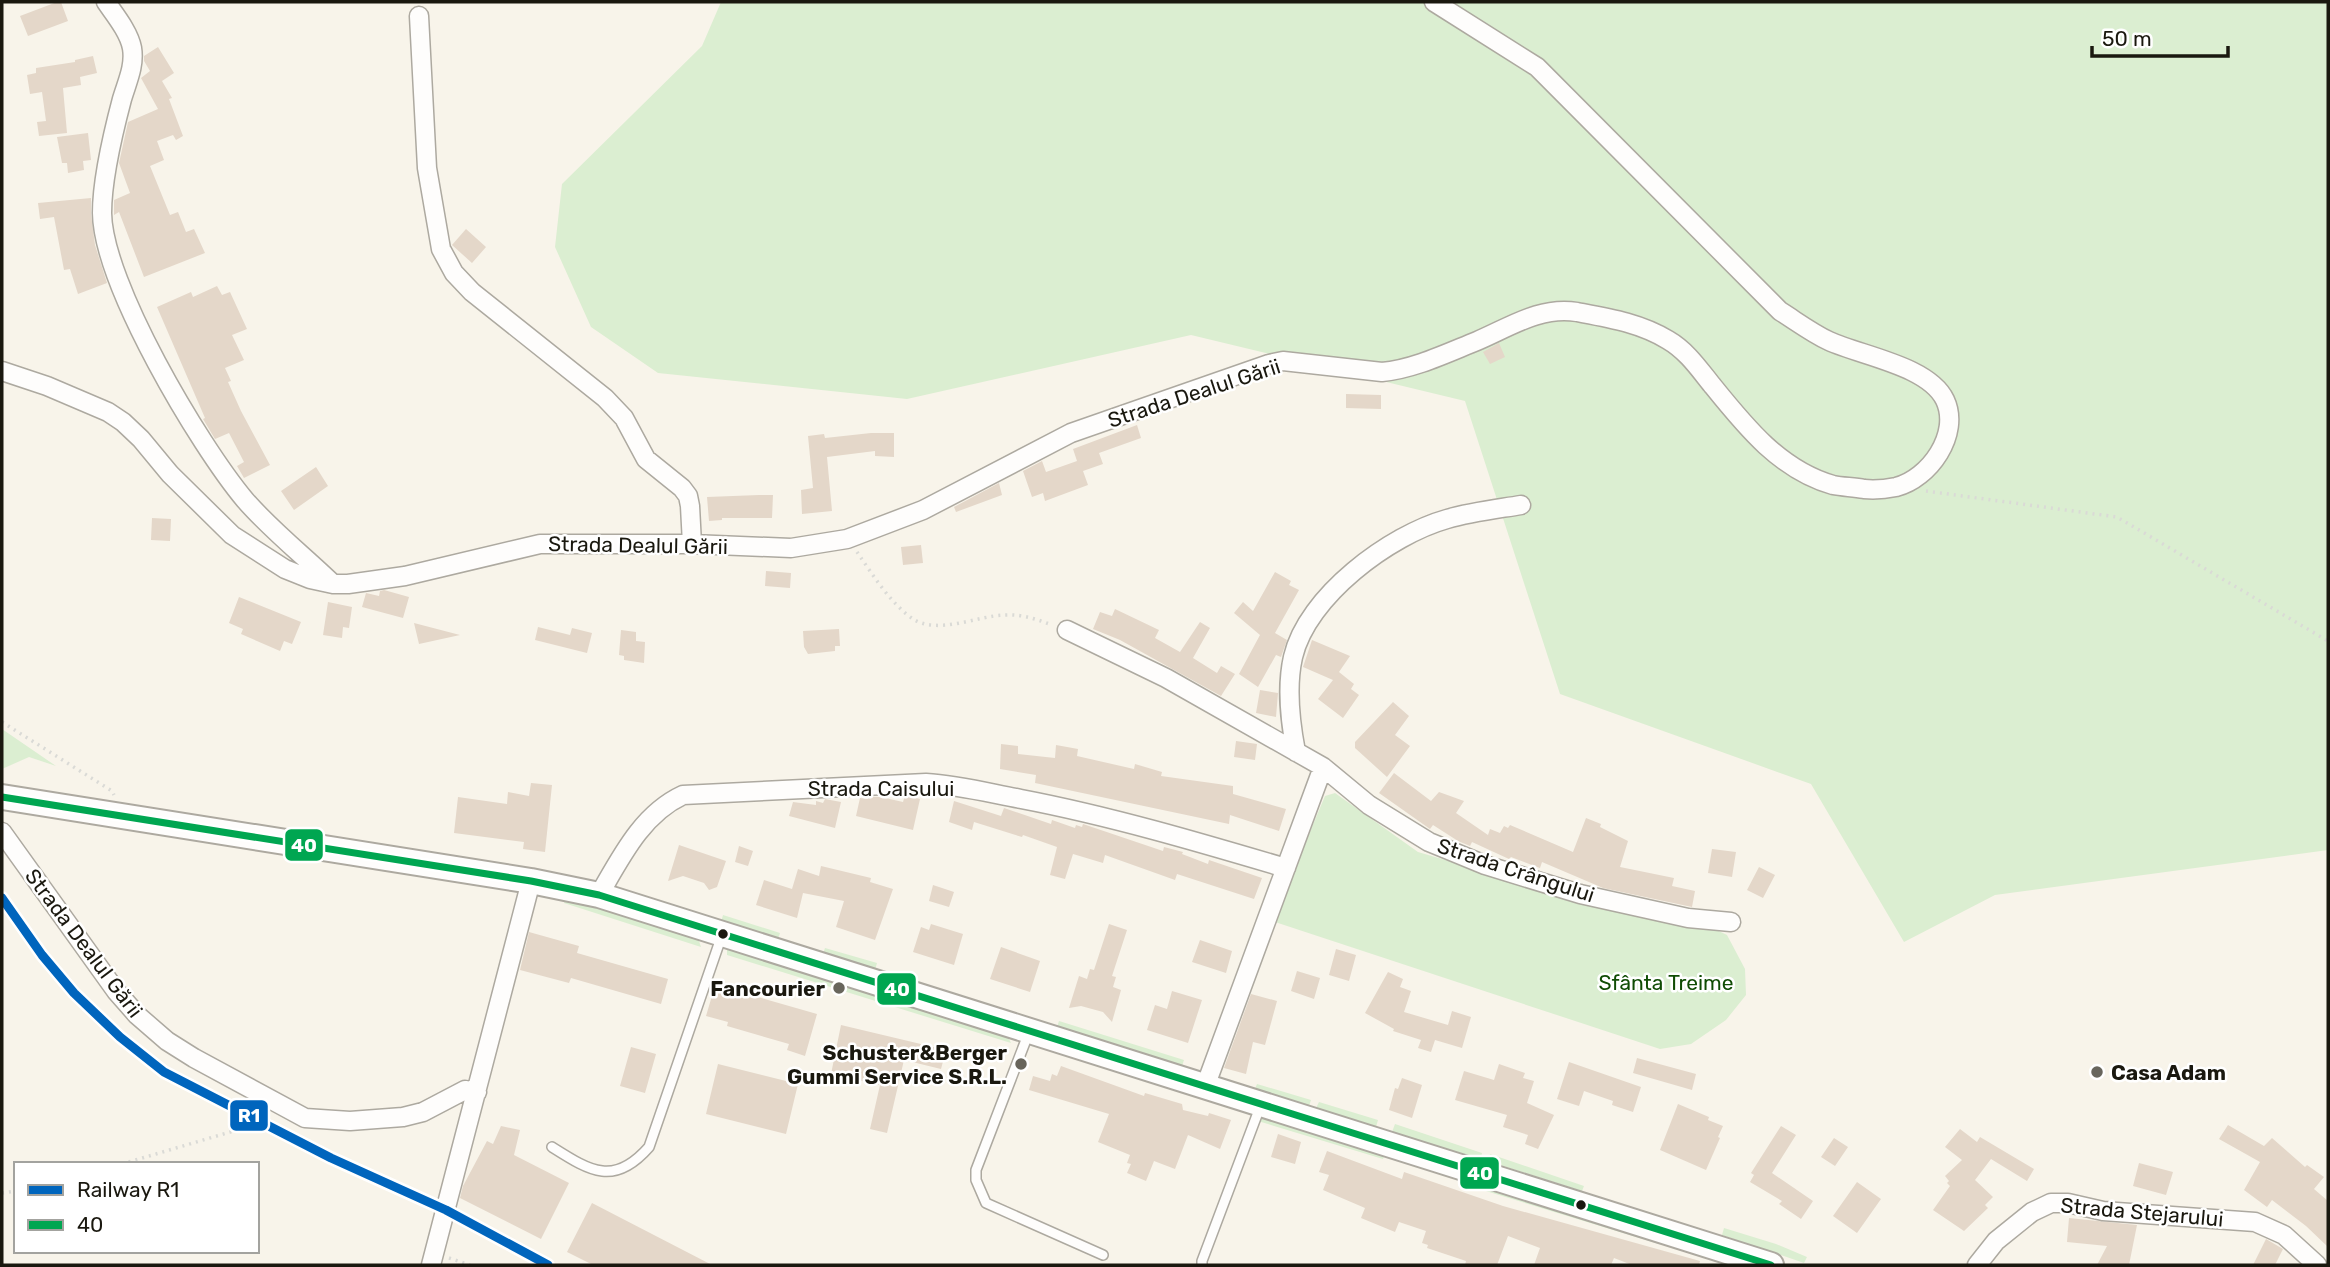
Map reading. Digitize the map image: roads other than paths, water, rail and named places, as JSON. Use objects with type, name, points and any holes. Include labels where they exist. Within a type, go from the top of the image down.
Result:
[{"type":"street","points":[[106,2],[132,46],[133,65],[122,101],[103,189],[105,239],[117,274],[153,353],[203,444],[246,501],[332,584]]},
{"type":"street","name":"Strada Dealul Gării","points":[[2,371],[81,400],[123,422],[170,474],[232,535],[285,569],[332,584],[405,576],[540,544],[692,544],[791,548],[846,539],[923,510],[1071,433],[1269,364],[1283,361],[1382,372],[1398,371],[1477,341],[1528,317],[1548,312],[1573,311],[1618,320],[1670,340],[1688,355],[1751,434],[1800,472],[1834,485],[1871,489],[1896,487],[1914,478],[1939,455],[1948,433],[1950,417],[1945,400],[1935,387],[1919,375],[1828,341],[1780,310],[1538,66],[1434,2]]},
{"type":"street","points":[[419,16],[427,168],[441,249],[454,273],[472,292],[605,398],[624,418],[646,459],[688,496],[692,544]]},
{"type":"street","points":[[1296,752],[1291,723],[1290,690],[1294,655],[1308,622],[1331,593],[1368,561],[1403,538],[1446,519],[1521,505]]},
{"type":"street","name":"Strada Crângului","points":[[1067,630],[1166,678],[1323,767],[1369,805],[1429,842],[1485,865],[1580,894],[1688,918],[1731,922]]},
{"type":"street","points":[[1205,1087],[1323,767]]},
{"type":"street","name":"Strada Caisului","points":[[599,895],[628,844],[665,803],[683,795],[926,783],[947,784],[1065,807],[1286,868]]},
{"type":"street","points":[[2,797],[531,881],[599,895],[1771,1265]]},
{"type":"street","name":"Strada Dealul Gării","points":[[2,832],[137,1015],[167,1041],[194,1058],[305,1118],[350,1121],[402,1117],[423,1112],[465,1090],[477,1092]]},
{"type":"street","points":[[431,1265],[531,881]]},
{"type":"street","name":"Strada Stejarului","points":[[1977,1265],[1996,1241],[2032,1212],[2051,1203],[2068,1203],[2103,1211],[2255,1222],[2284,1235],[2318,1265]]},
{"type":"lane","points":[[552,1147],[585,1168],[611,1173],[638,1160],[649,1147],[723,934]]},
{"type":"lane","points":[[1030,1030],[976,1170],[976,1180],[986,1203],[1103,1255]]},
{"type":"lane","points":[[1202,1265],[1261,1106]]},
{"type":"rail line","name":"R1","points":[[2,898],[42,955],[74,993],[120,1037],[164,1072],[331,1158],[446,1210],[548,1265]]},
{"type":"place","name":"Fancourier","points":[[839,988]]},
{"type":"place","name":"Schuster&Berger Gummi Service S.R.L.","points":[[1021,1064]]},
{"type":"place","name":"Casa Adam","points":[[2097,1072]]},
{"type":"park label","name":"Sfânta Treime","points":[[1666,982]]}]
